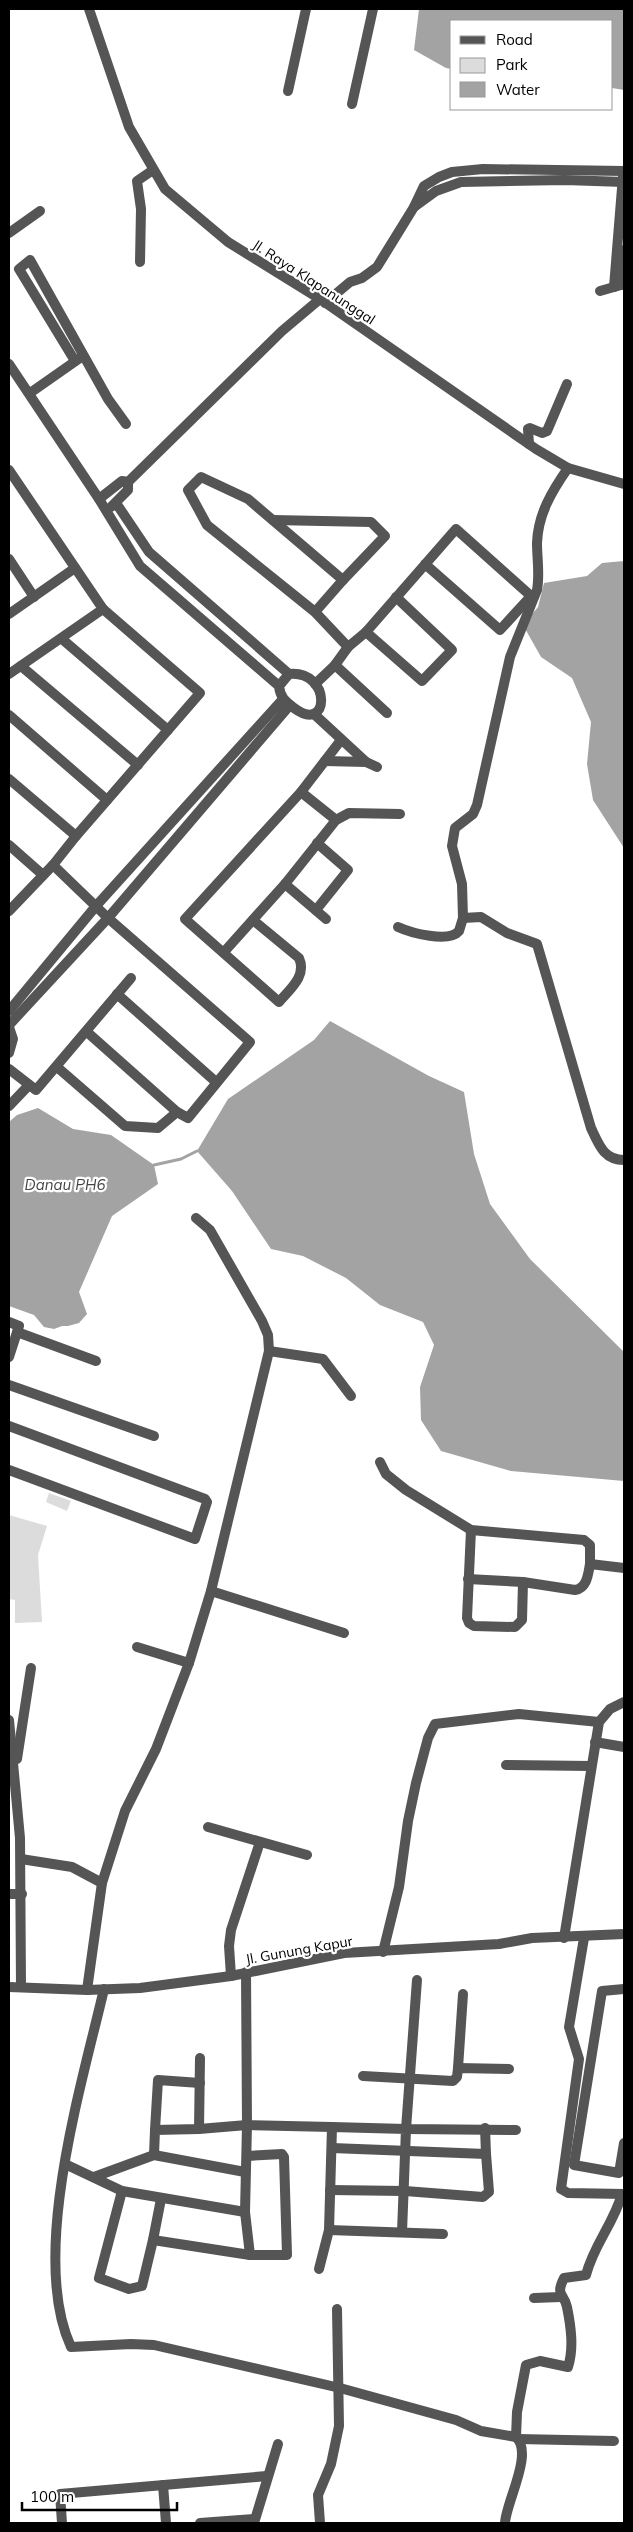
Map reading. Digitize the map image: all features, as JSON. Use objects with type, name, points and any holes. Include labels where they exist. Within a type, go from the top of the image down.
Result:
[{"type":"street","name":"Jl. Raya Klapanunggal","points":[[89,9],[129,127],[165,189],[228,242],[323,301],[529,444],[568,468],[624,484]]},
{"type":"street","points":[[288,91],[306,9]]},
{"type":"street","points":[[352,104],[373,9]]},
{"type":"street","points":[[107,511],[128,490],[128,482],[282,331],[350,282],[362,278],[377,267],[414,207],[424,186],[452,172],[504,169],[624,171],[620,286]]},
{"type":"street","points":[[140,262],[141,209],[137,181],[153,170]]},
{"type":"street","points":[[414,207],[436,191],[461,182],[565,180],[623,182]]},
{"type":"street","points":[[9,233],[40,212]]},
{"type":"street","points":[[620,286],[624,250]]},
{"type":"street","points":[[79,358],[30,260],[19,269],[79,358],[126,424]]},
{"type":"street","points":[[600,291],[620,286]]},
{"type":"street","points":[[30,394],[79,358]]},
{"type":"street","points":[[9,364],[107,511],[140,566],[279,686],[286,702],[299,712],[314,714],[366,762],[377,767]]},
{"type":"street","points":[[529,444],[528,429],[530,428],[542,433],[547,431],[568,384]]},
{"type":"street","points":[[398,927],[414,933],[452,937],[459,931],[463,918],[462,884],[452,846],[453,836],[455,828],[473,814],[477,805],[510,657],[537,590],[539,579],[537,541],[540,522],[550,494],[568,468]]},
{"type":"street","points":[[9,470],[103,609],[200,693],[53,865],[9,909]]},
{"type":"street","points":[[343,580],[248,499],[200,477],[188,490],[207,526],[315,612],[348,647]]},
{"type":"street","points":[[99,499],[122,481],[128,482]]},
{"type":"street","points":[[116,503],[149,552],[289,674],[302,675],[316,684],[322,693],[323,701],[320,710],[314,714]]},
{"type":"street","points":[[273,520],[372,522],[385,536],[315,612]]},
{"type":"street","points":[[316,684],[335,665],[348,647],[366,632],[456,529],[531,596],[500,630],[426,564]]},
{"type":"street","points":[[9,559],[34,597]]},
{"type":"street","points":[[9,614],[75,568]]},
{"type":"street","points":[[366,632],[422,681],[452,650],[396,597]]},
{"type":"street","points":[[9,674],[103,609]]},
{"type":"street","points":[[62,639],[168,730]]},
{"type":"street","points":[[335,665],[387,713]]},
{"type":"street","points":[[21,666],[138,765]]},
{"type":"street","points":[[279,686],[289,674]]},
{"type":"street","points":[[9,1011],[96,906],[286,702]]},
{"type":"street","points":[[9,1053],[13,1039],[9,1026],[108,918],[286,702]]},
{"type":"street","points":[[9,715],[107,800]]},
{"type":"street","points":[[253,920],[299,958],[303,966],[301,975],[279,1002],[186,919],[301,792],[341,740]]},
{"type":"street","points":[[326,761],[366,762]]},
{"type":"street","points":[[9,779],[76,836]]},
{"type":"street","points":[[301,792],[336,820]]},
{"type":"street","points":[[224,952],[285,884],[336,820],[349,812],[400,814]]},
{"type":"street","points":[[316,910],[348,870],[317,843]]},
{"type":"street","points":[[9,844],[43,875]]},
{"type":"street","points":[[53,865],[108,918],[250,1042],[188,1118],[177,1112],[87,1032]]},
{"type":"street","points":[[285,884],[326,919]]},
{"type":"street","points":[[463,918],[481,917],[507,933],[537,944],[591,1128],[605,1155],[614,1160],[624,1160]]},
{"type":"street","points":[[9,1069],[36,1090],[131,978]]},
{"type":"street","points":[[117,994],[216,1082]]},
{"type":"street","points":[[57,1067],[125,1126],[158,1128],[177,1112]]},
{"type":"street","points":[[9,1106],[29,1085]]},
{"type":"street","points":[[86,1990],[102,1883],[125,1811],[156,1749],[189,1663],[211,1591],[269,1351],[268,1335],[253,1304],[210,1230],[196,1218]]},
{"type":"street","points":[[9,1322],[19,1326],[9,1356]]},
{"type":"street","points":[[17,1332],[96,1361]]},
{"type":"street","points":[[269,1351],[323,1359],[351,1396]]},
{"type":"street","points":[[9,1385],[154,1436]]},
{"type":"street","points":[[9,1426],[207,1502],[195,1539],[9,1470]]},
{"type":"street","points":[[380,1462],[386,1474],[406,1490],[471,1530],[584,1540],[590,1545],[590,1564],[586,1583],[578,1590],[523,1582],[468,1579]]},
{"type":"street","points":[[471,1530],[467,1618],[469,1623],[474,1626],[515,1627],[520,1625],[522,1620],[523,1582]]},
{"type":"street","points":[[590,1564],[624,1568]]},
{"type":"street","points":[[211,1591],[344,1633]]},
{"type":"street","points":[[137,1647],[189,1663]]},
{"type":"street","points":[[21,1987],[21,1859],[20,1838],[12,1796],[31,1668]]},
{"type":"street","points":[[564,1938],[598,1722],[610,1709],[624,1702]]},
{"type":"street","points":[[383,1952],[399,1887],[408,1821],[416,1782],[428,1738],[435,1724],[519,1714],[598,1722]]},
{"type":"street","points":[[9,1720],[14,1777]]},
{"type":"street","points":[[595,1742],[624,1747]]},
{"type":"street","points":[[506,1765],[590,1766]]},
{"type":"street","points":[[208,1827],[307,1855]]},
{"type":"street","points":[[9,1839],[20,1838]]},
{"type":"street","points":[[231,1976],[229,1946],[231,1930],[260,1842]]},
{"type":"street","points":[[21,1859],[72,1867],[102,1883]]},
{"type":"street","points":[[9,1894],[22,1894]]},
{"type":"street","name":"Jl. Gunung Kapur","points":[[9,1987],[86,1990],[140,1988],[231,1976],[344,1954],[499,1944],[532,1938],[584,1938],[624,1934]]},
{"type":"street","points":[[505,2523],[506,2514],[519,2479],[521,2445],[517,2438],[517,2412],[526,2365],[540,2362],[568,2368],[572,2347],[566,2304],[561,2297],[560,2287],[564,2278],[586,2275],[591,2255],[617,2213],[623,2194],[568,2193],[561,2189],[579,2059],[568,2027],[584,1938]]},
{"type":"street","points":[[246,1972],[247,2156],[245,2212],[250,2255]]},
{"type":"street","points":[[402,2232],[406,2129],[417,1980]]},
{"type":"street","points":[[104,1989],[65,2164],[56,2220],[55,2267],[58,2303],[71,2347],[131,2344],[154,2345],[340,2388],[456,2420],[481,2431],[517,2438],[614,2440]]},
{"type":"street","points":[[624,1989],[602,1991],[574,2165],[619,2173],[624,2143]]},
{"type":"street","points":[[363,2076],[456,2080],[463,1994]]},
{"type":"street","points":[[199,2130],[200,2058]]},
{"type":"street","points":[[458,2068],[509,2069]]},
{"type":"street","points":[[154,2155],[158,2080],[200,2083]]},
{"type":"street","points":[[155,2130],[199,2130],[247,2125],[516,2130]]},
{"type":"street","points":[[319,2269],[329,2230],[332,2127]]},
{"type":"street","points":[[330,2190],[405,2191],[483,2197],[488,2195],[490,2186],[485,2128]]},
{"type":"street","points":[[332,2148],[486,2154]]},
{"type":"street","points":[[94,2177],[154,2155],[245,2172]]},
{"type":"street","points":[[153,2240],[250,2255],[286,2256],[287,2235],[283,2155],[247,2156]]},
{"type":"street","points":[[65,2164],[122,2191],[245,2212]]},
{"type":"street","points":[[122,2191],[100,2279],[129,2289],[139,2288],[153,2240],[162,2198]]},
{"type":"street","points":[[329,2230],[443,2234]]},
{"type":"street","points":[[534,2298],[561,2297]]},
{"type":"street","points":[[320,2523],[318,2495],[331,2464],[339,2426],[338,2309]]},
{"type":"street","points":[[200,2523],[254,2521],[278,2444]]},
{"type":"street","points":[[62,2523],[60,2494],[268,2476]]},
{"type":"street","points":[[163,2485],[166,2523]]},
{"type":"green space","points":[[49,1493],[71,1501],[67,1511],[46,1502]]},
{"type":"green space","points":[[9,1515],[47,1526],[38,1555],[42,1622],[15,1623],[15,1600],[9,1599]]},
{"type":"water","points":[[419,9],[624,9],[624,90],[613,88],[613,20],[450,20],[450,69],[414,50]]},
{"type":"water","points":[[624,561],[624,848],[593,800],[587,764],[591,722],[572,678],[541,657],[523,625],[538,607],[544,583],[587,576],[602,563]]},
{"type":"water","points":[[330,1021],[429,1076],[464,1092],[474,1154],[490,1204],[530,1259],[624,1352],[624,1481],[511,1471],[441,1451],[421,1420],[420,1387],[434,1345],[423,1322],[380,1305],[346,1278],[303,1256],[271,1249],[232,1191],[197,1151],[228,1099],[314,1040]]},
{"type":"water","name":"Danau PH6","points":[[38,1108],[73,1129],[111,1135],[154,1165],[158,1184],[112,1216],[79,1292],[87,1314],[79,1323],[54,1329],[44,1327],[34,1315],[9,1306],[9,1122],[17,1115]]},
{"type":"waterway","points":[[154,1165],[181,1159],[197,1151]]}]
